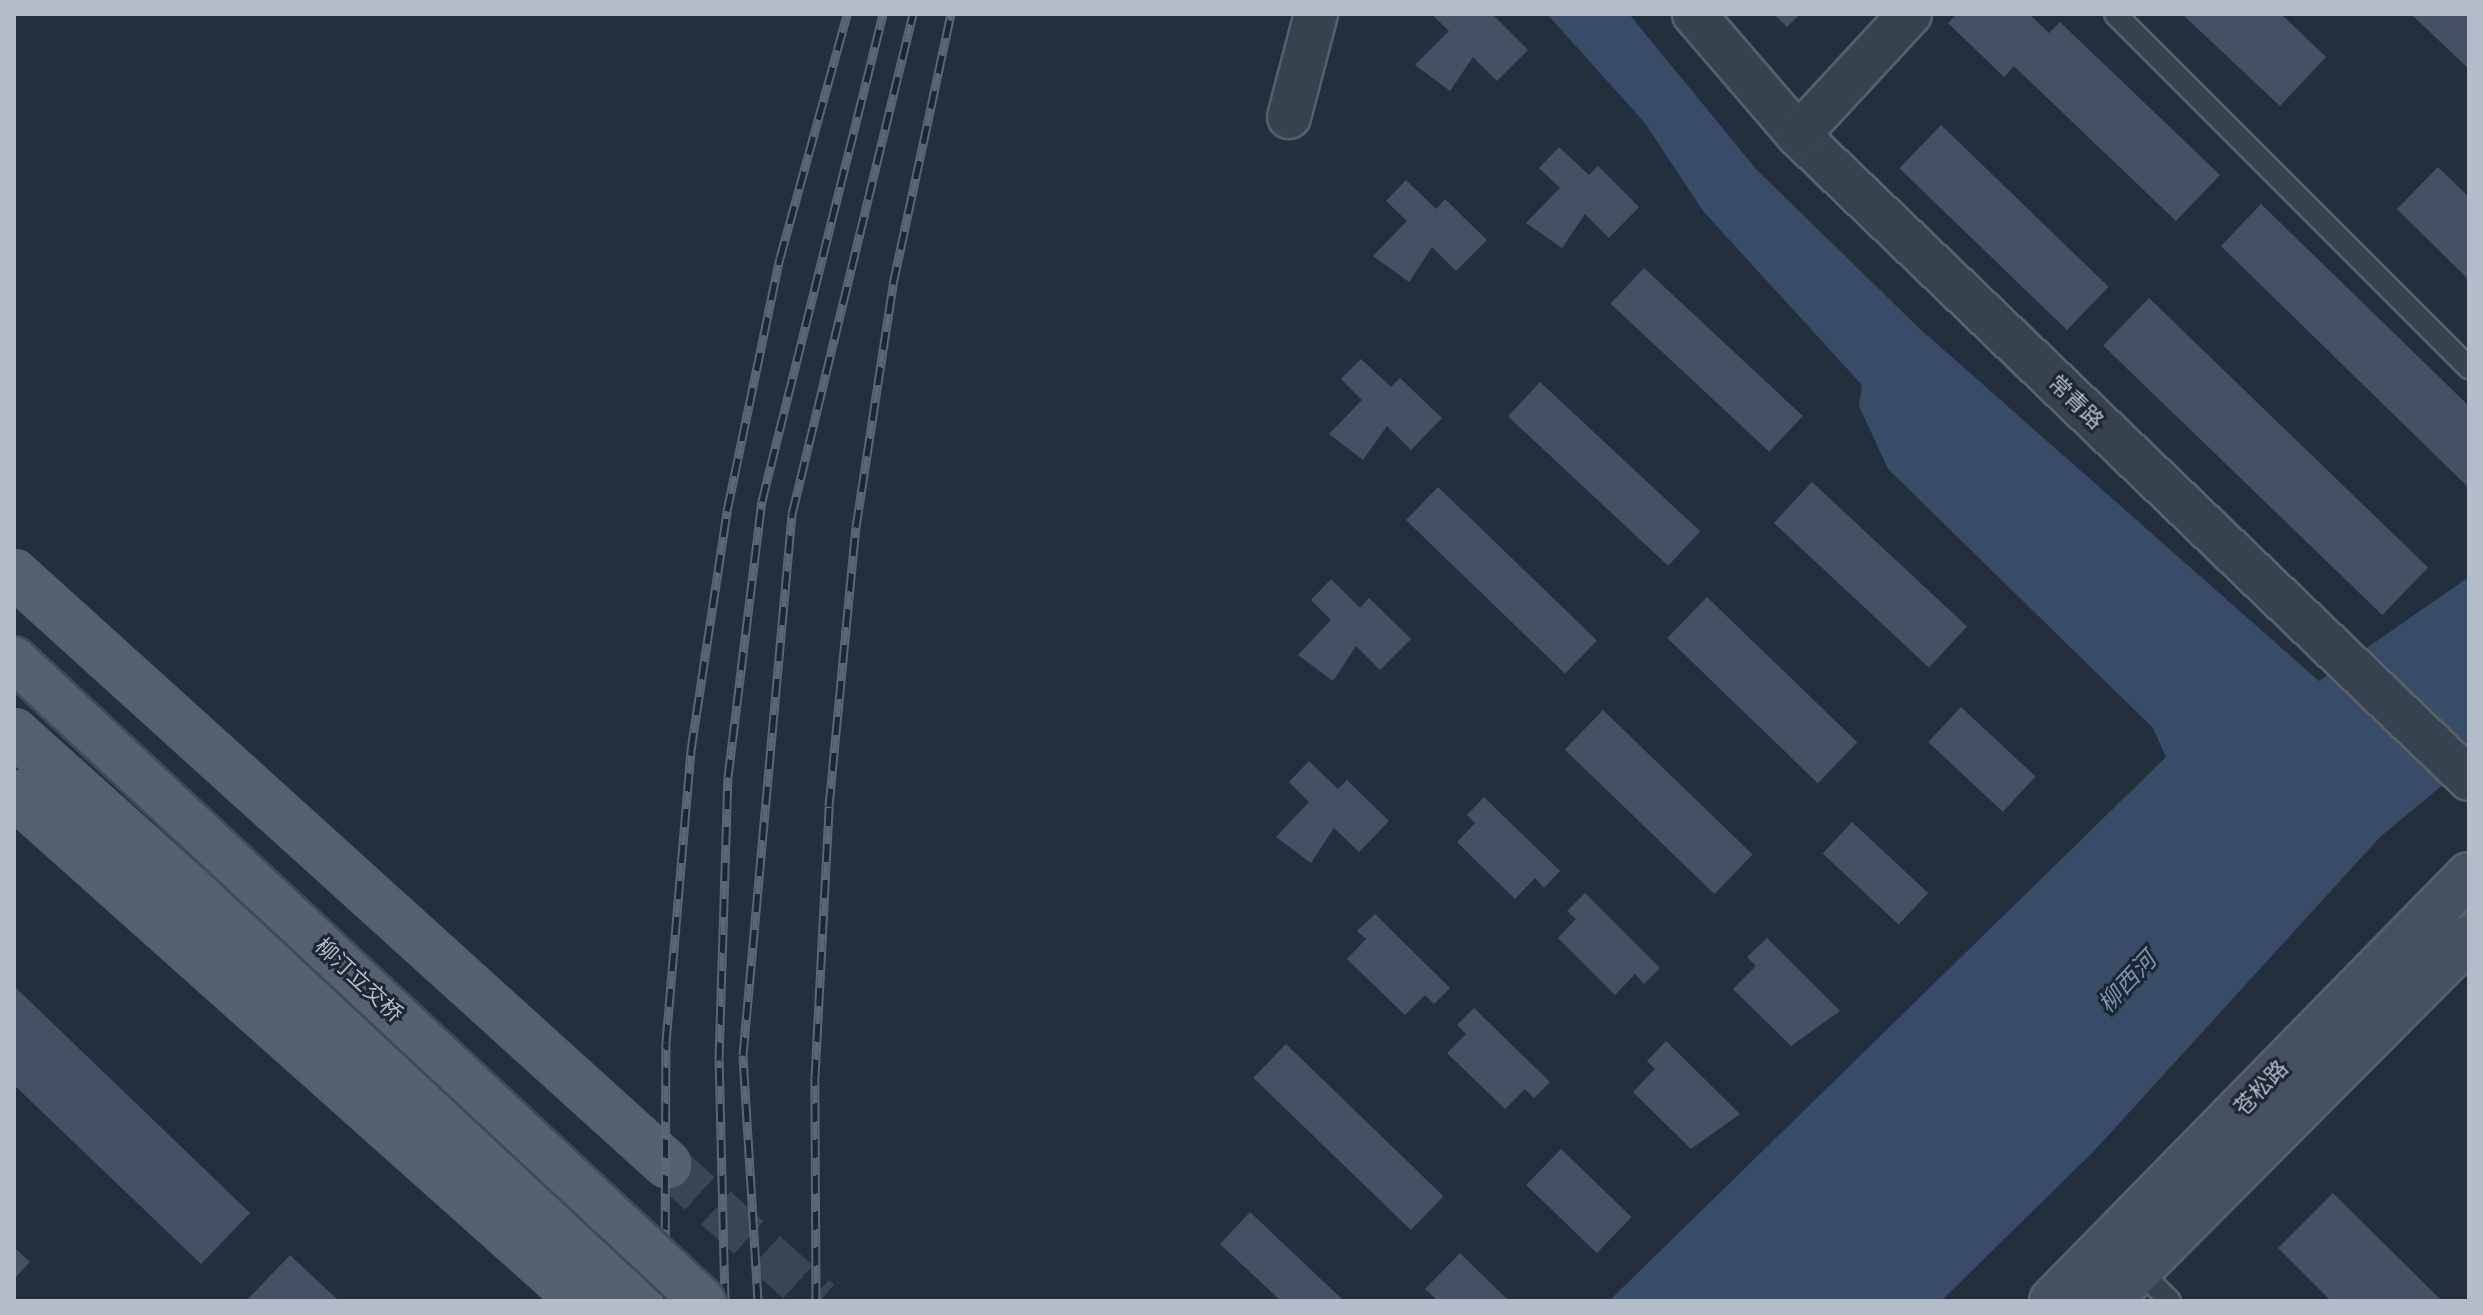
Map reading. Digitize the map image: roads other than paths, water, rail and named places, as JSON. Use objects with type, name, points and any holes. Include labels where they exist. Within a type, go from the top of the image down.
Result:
[{"type":"main road","points":[[14,573],[667,1164]]},
{"type":"main road","name":"柳汀立交桥","points":[[14,659],[703,1301]]},
{"type":"main road","name":"柳汀立交桥","points":[[14,732],[646,1301]]},
{"type":"main road","points":[[15,798],[582,1301]]},
{"type":"main road","name":"苍松路","points":[[2052,1301],[2469,875]]},
{"type":"main road","name":"苍松路","points":[[2108,1301],[2469,938]]},
{"type":"street","points":[[1289,117],[1316,14]]},
{"type":"street","name":"常青路","points":[[1694,14],[1798,135],[2469,779]]},
{"type":"street","points":[[1798,135],[1910,14]]},
{"type":"lane","points":[[2115,14],[2469,368]]},
{"type":"lane","points":[[2139,1270],[2170,1301]]},
{"type":"water","name":"柳西河","points":[[1547,14],[1629,14],[1756,169],[1920,329],[2319,681],[2469,577],[2469,763],[2380,837],[2094,1151],[1941,1301],[1609,1301],[2166,757],[2153,728],[1888,469],[1859,406],[1862,385],[1703,211],[1645,123]]},
{"type":"tunnel","points":[[667,1164],[819,1301]]},
{"type":"railway","points":[[665,1301],[666,1042],[691,750],[727,511],[780,258],[847,14]]},
{"type":"railway","points":[[725,1301],[719,1060],[728,777],[762,501],[883,14]]},
{"type":"railway","points":[[758,1301],[743,1055],[792,514],[913,14]]},
{"type":"railway","points":[[816,1301],[815,1077],[829,806],[856,527],[893,284],[951,14]]}]
